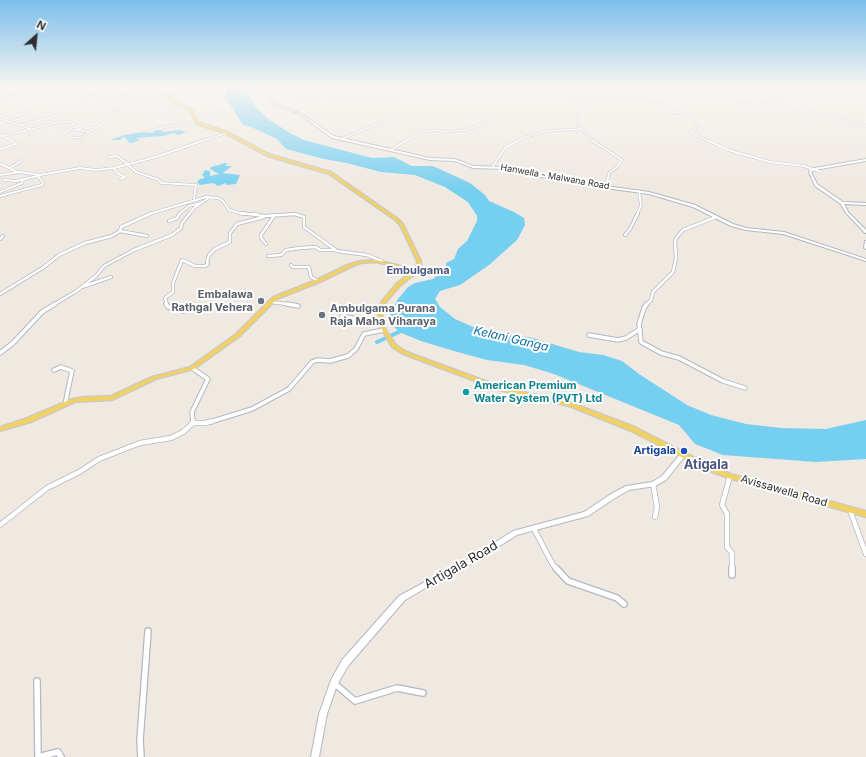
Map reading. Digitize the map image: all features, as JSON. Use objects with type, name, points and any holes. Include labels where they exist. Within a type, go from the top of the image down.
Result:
[{"type":"main road","points":[[0,430],[29,420],[78,399],[112,398],[154,378],[192,368],[238,335],[279,296],[318,281],[355,263],[382,261],[415,271],[419,265],[419,261],[402,225],[378,205],[330,173],[268,155],[227,134],[195,122]]},
{"type":"main road","name":"Avissawella Road","points":[[415,271],[398,285],[384,302],[380,310],[381,322],[385,332],[394,346],[405,353],[502,389],[570,404],[633,428],[684,455],[730,476],[866,514]]},
{"type":"street","points":[[8,121],[30,129]]},
{"type":"street","points":[[20,125],[35,121]]},
{"type":"street","points":[[49,121],[54,123]]},
{"type":"street","points":[[3,136],[63,121]]},
{"type":"street","points":[[71,121],[74,124],[67,126],[71,129],[89,132]]},
{"type":"street","name":"Hanwella - Malwana Road","points":[[310,121],[328,134],[342,139],[391,150],[430,158],[455,160],[473,167],[493,166],[514,169],[539,176],[568,178],[584,184],[639,191],[685,203],[732,225],[746,229],[783,233],[866,260]]},
{"type":"street","points":[[342,139],[383,121]]},
{"type":"street","points":[[577,121],[582,129],[597,145],[622,160],[617,167],[609,173],[607,182],[604,186]]},
{"type":"street","points":[[697,121],[699,126],[691,132],[728,150],[770,162],[804,166],[821,172]]},
{"type":"street","points":[[854,121],[866,126]]},
{"type":"street","points":[[148,131],[195,122]]},
{"type":"street","points":[[391,150],[423,132],[433,130],[445,132],[465,130],[486,123]]},
{"type":"street","points":[[69,137],[80,138],[101,124],[89,124],[77,130]]},
{"type":"street","points":[[60,136],[71,129]]},
{"type":"street","points":[[493,166],[504,148],[526,137],[547,131],[582,129]]},
{"type":"street","points":[[21,131],[29,134]]},
{"type":"street","points":[[4,180],[23,180],[80,168],[96,170],[129,165],[227,134]]},
{"type":"street","points":[[0,135],[16,144],[0,149]]},
{"type":"street","points":[[108,157],[117,156],[136,172],[159,180],[161,183],[196,185],[194,199]]},
{"type":"street","points":[[866,160],[814,169],[810,172],[816,185],[842,203],[847,212],[866,232]]},
{"type":"street","points":[[10,168],[21,161]]},
{"type":"street","points":[[0,164],[17,172],[39,176]]},
{"type":"street","points":[[114,168],[117,173],[125,177],[121,179]]},
{"type":"street","points":[[0,175],[17,172]]},
{"type":"street","points":[[0,196],[42,185],[43,184],[39,176]]},
{"type":"street","points":[[0,192],[22,183],[23,180]]},
{"type":"street","points":[[625,236],[641,206],[639,191]]},
{"type":"street","points":[[0,352],[13,343],[42,312],[68,297],[96,276],[104,266],[134,250],[172,235],[181,228],[182,223],[194,208],[210,197]]},
{"type":"street","points":[[0,294],[44,267],[59,255],[85,243],[105,238],[120,231],[122,227],[128,223],[154,212],[194,199],[210,197],[218,198],[235,213],[265,216],[286,216],[295,214],[304,217],[304,227],[336,250]]},
{"type":"street","points":[[169,221],[177,218],[179,214],[189,206],[202,202]]},
{"type":"street","points":[[842,203],[866,204]]},
{"type":"street","points":[[184,312],[168,307],[165,298],[174,289],[173,283],[180,262],[182,260],[195,266],[205,266],[208,264],[207,262],[209,255],[215,249],[230,242],[230,233],[236,224],[265,216]]},
{"type":"street","points":[[266,244],[261,238],[261,235],[274,216]]},
{"type":"street","points":[[716,217],[683,230],[677,237],[675,241],[676,258],[672,272],[653,292],[651,300],[644,308],[639,324],[641,342],[644,345],[679,358],[723,381],[745,388]]},
{"type":"street","points":[[120,231],[147,236]]},
{"type":"street","points":[[0,239],[4,236]]},
{"type":"street","points":[[866,242],[866,248]]},
{"type":"street","points":[[268,256],[282,255],[286,250],[316,247],[320,250],[336,250],[367,256],[382,261]]},
{"type":"street","points":[[292,265],[293,267],[309,267],[311,277],[318,281]]},
{"type":"street","points":[[79,288],[111,277]]},
{"type":"street","points":[[271,302],[298,306]]},
{"type":"street","points":[[342,316],[371,322],[381,322]]},
{"type":"street","points":[[589,335],[618,340],[626,338],[640,329]]},
{"type":"street","points":[[0,525],[47,488],[81,471],[99,459],[140,443],[171,438],[184,432],[193,423],[205,423],[252,410],[289,389],[312,362],[317,360],[330,361],[348,356],[356,349],[364,334],[385,332]]},
{"type":"street","points":[[54,370],[61,366],[72,371],[65,404]]},
{"type":"street","points":[[192,368],[208,379],[192,412],[193,423]]},
{"type":"street","name":"Artigala Road","points":[[315,757],[322,714],[334,683],[345,663],[402,598],[455,571],[515,533],[586,514],[628,488],[653,484],[664,478],[684,455]]},
{"type":"street","points":[[730,476],[722,505],[727,514],[727,547],[732,552],[732,575]]},
{"type":"street","points":[[653,484],[657,507],[655,517]]},
{"type":"street","points":[[850,510],[866,554]]},
{"type":"street","points":[[534,529],[553,565],[568,581],[617,598],[624,604]]},
{"type":"street","points":[[141,757],[140,740],[148,632]]},
{"type":"street","points":[[37,681],[38,757],[58,752],[62,757]]},
{"type":"street","points":[[334,683],[356,701],[397,688],[423,694]]},
{"type":"water","name":"Kelani Ganga","points":[[241,121],[272,121],[304,140],[372,158],[394,157],[412,166],[433,166],[470,183],[485,195],[489,201],[524,218],[525,225],[517,240],[489,265],[460,285],[440,291],[435,299],[440,307],[455,319],[487,333],[529,337],[579,352],[603,355],[622,361],[639,374],[687,405],[711,415],[746,424],[781,428],[826,429],[866,420],[866,459],[816,462],[723,455],[695,444],[679,425],[554,374],[524,365],[487,360],[421,341],[399,332],[391,323],[390,313],[398,299],[408,287],[415,283],[433,279],[446,269],[446,263],[454,259],[458,249],[467,241],[477,221],[477,216],[468,202],[445,187],[415,175],[381,172],[286,149],[277,139],[243,125]]},
{"type":"water","points":[[158,129],[163,132],[180,130],[186,132],[179,135],[173,133],[163,136],[136,138],[140,140],[132,143],[127,142],[129,140],[125,139],[125,137],[120,140],[110,140],[124,135],[142,132],[152,133],[155,132],[154,130]]},
{"type":"water","points":[[225,163],[228,164],[225,166],[232,166],[223,173],[240,175],[236,184],[226,185],[226,183],[218,186],[213,183],[200,185],[197,182],[200,179],[205,178],[202,175],[205,170],[210,171],[210,176],[219,174],[210,169],[211,167]]},
{"type":"waterway","points":[[377,342],[399,332]]},
{"type":"place","name":"Embalawa Rathgal Vehera","points":[[261,301]]},
{"type":"place","name":"Ambulgama Purana Raja Maha Viharaya","points":[[322,315]]},
{"type":"place","name":"American Premium Water System (PVT) Ltd","points":[[466,392]]},
{"type":"place","name":"Artigala","points":[[684,451]]},
{"type":"district","name":"Embulgama","points":[[418,271]]},
{"type":"district","name":"Atigala","points":[[706,465]]}]
